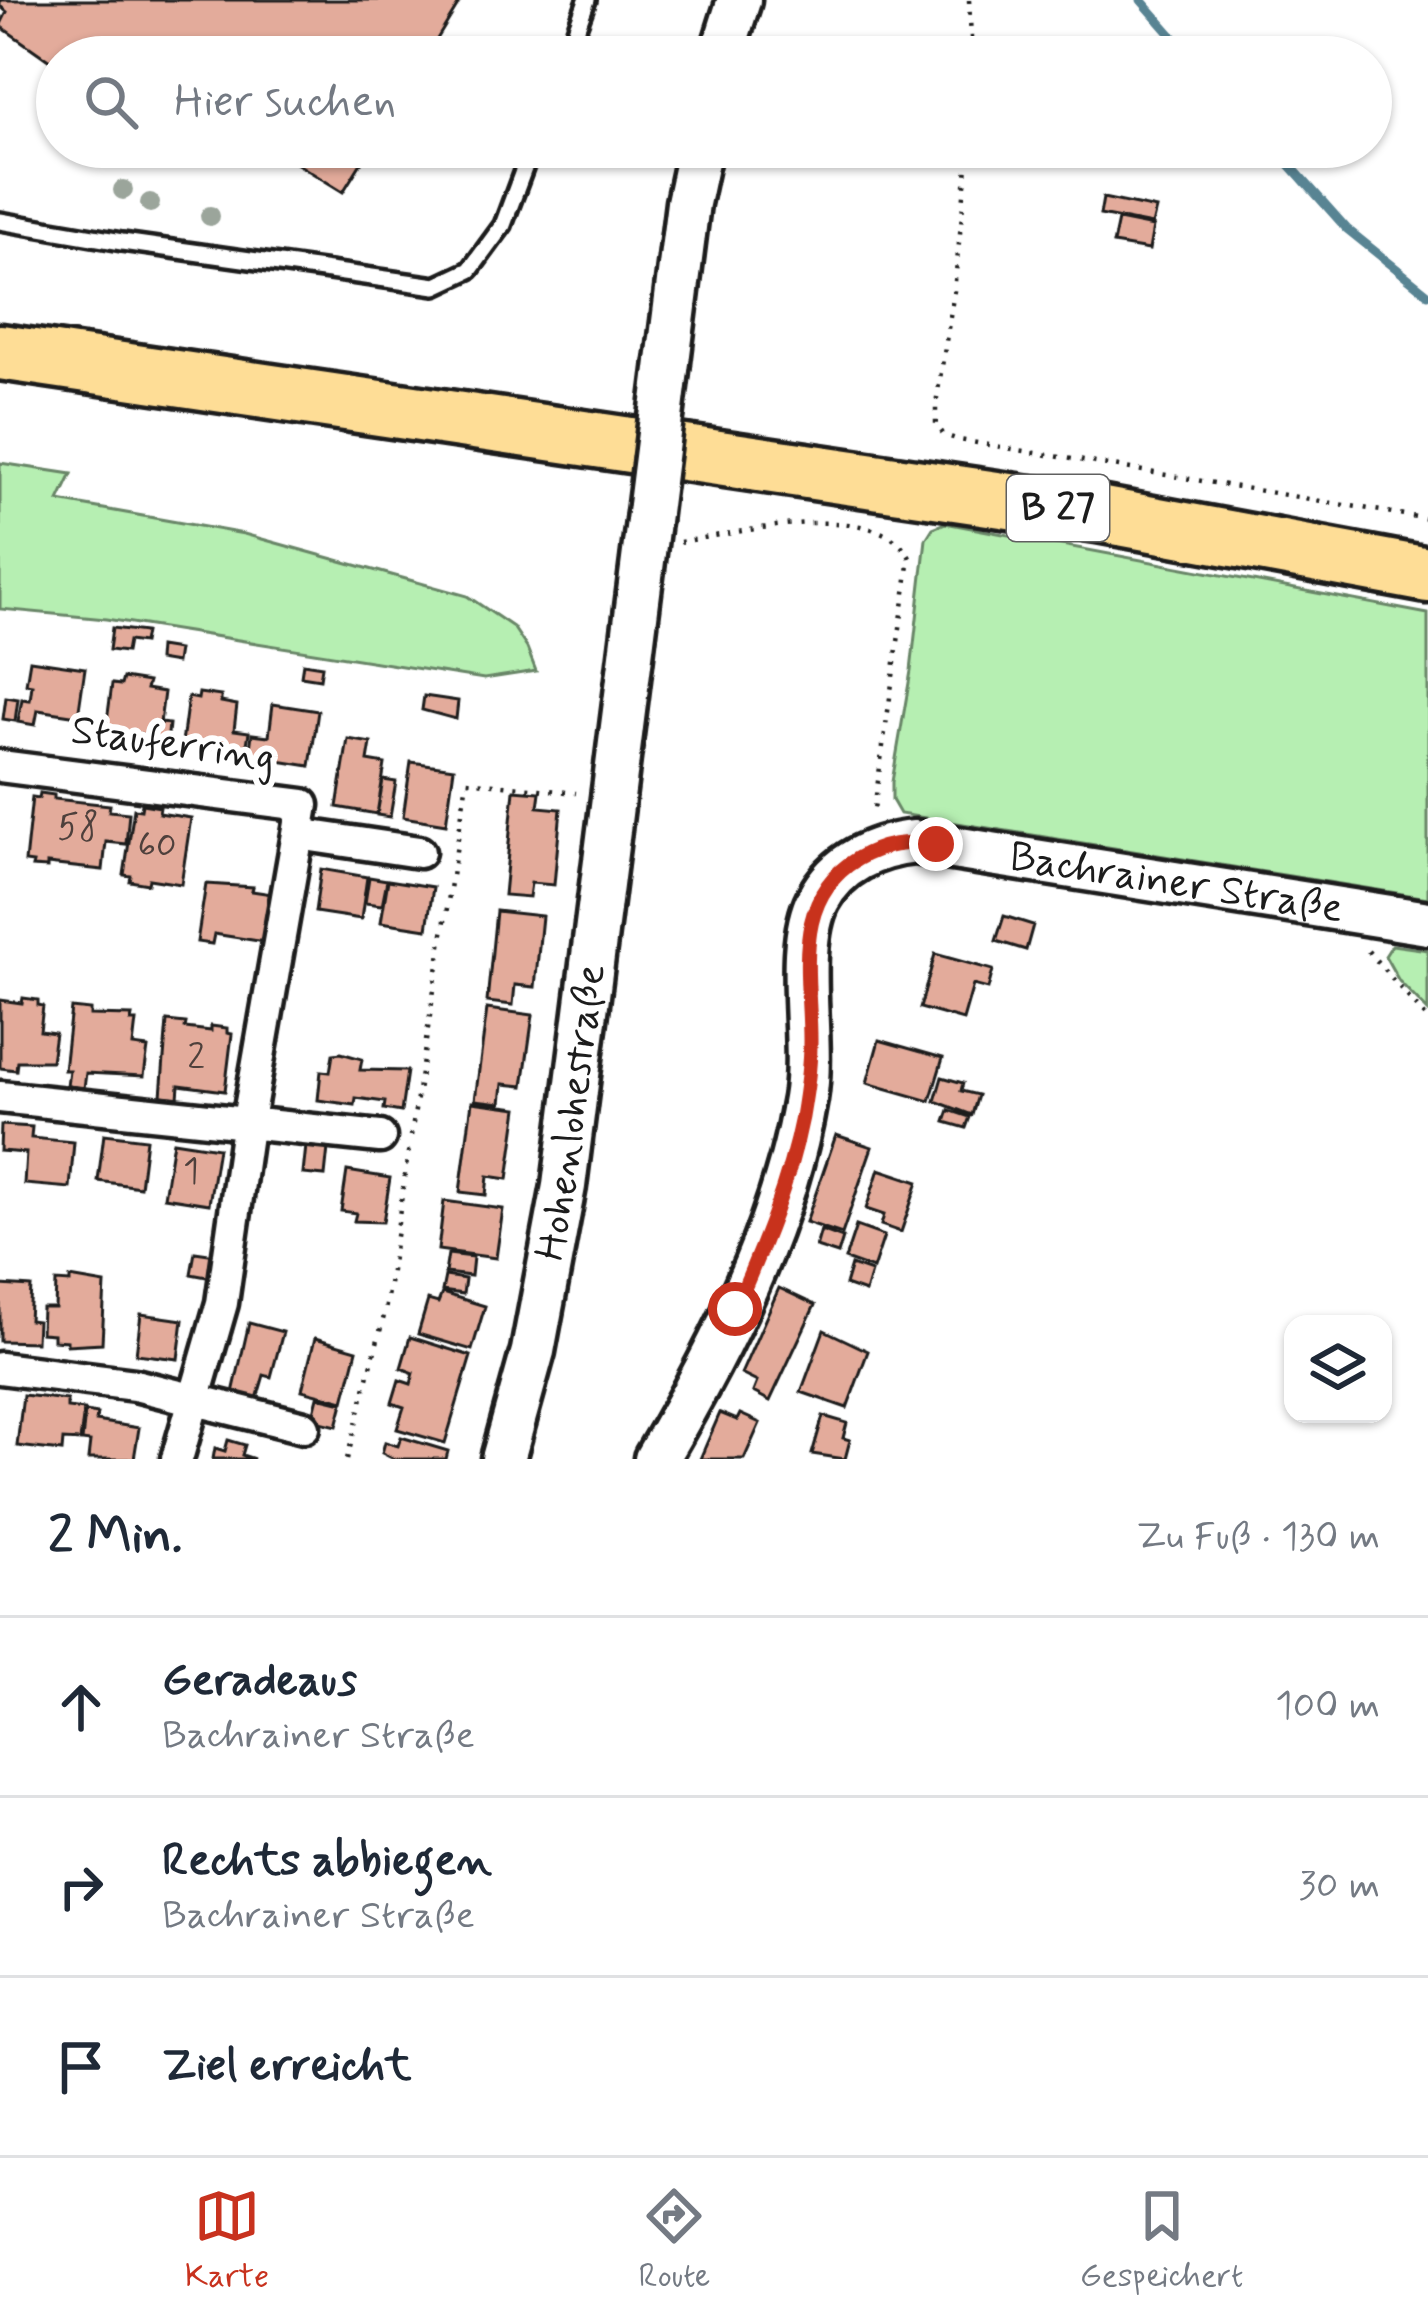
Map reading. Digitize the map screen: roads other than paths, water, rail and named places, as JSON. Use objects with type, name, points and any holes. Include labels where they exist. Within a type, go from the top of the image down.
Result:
[{"type":"highway","name":"B 27","points":[[0,352],[1052,507],[1428,575]]},
{"type":"main road","points":[[728,36],[739,0]]},
{"type":"main road","name":"Hohenlohestraße","points":[[503,1459],[533,1351],[564,1186],[616,778],[657,533],[668,362],[697,168]]},
{"type":"main road","name":"Bachrainer Straße","points":[[656,1459],[742,1294],[794,1149],[810,1064],[807,948],[817,901],[830,881],[868,853],[915,842],[1428,923]]},
{"type":"street","name":"Stauferring","points":[[1,767],[303,805],[248,1120],[222,1303],[177,1459]]},
{"type":"street","name":"Stauferring","points":[[298,833],[419,852]]},
{"type":"street","points":[[0,1097],[380,1137]]},
{"type":"street","points":[[0,1368],[135,1385],[304,1427]]},
{"type":"lane","points":[[574,36],[587,0]]},
{"type":"lane","points":[[0,221],[436,286],[470,270],[503,225],[524,168]]},
{"type":"waterway","points":[[1141,0],[1173,36]]},
{"type":"waterway","points":[[1293,168],[1347,229],[1428,294]]}]
